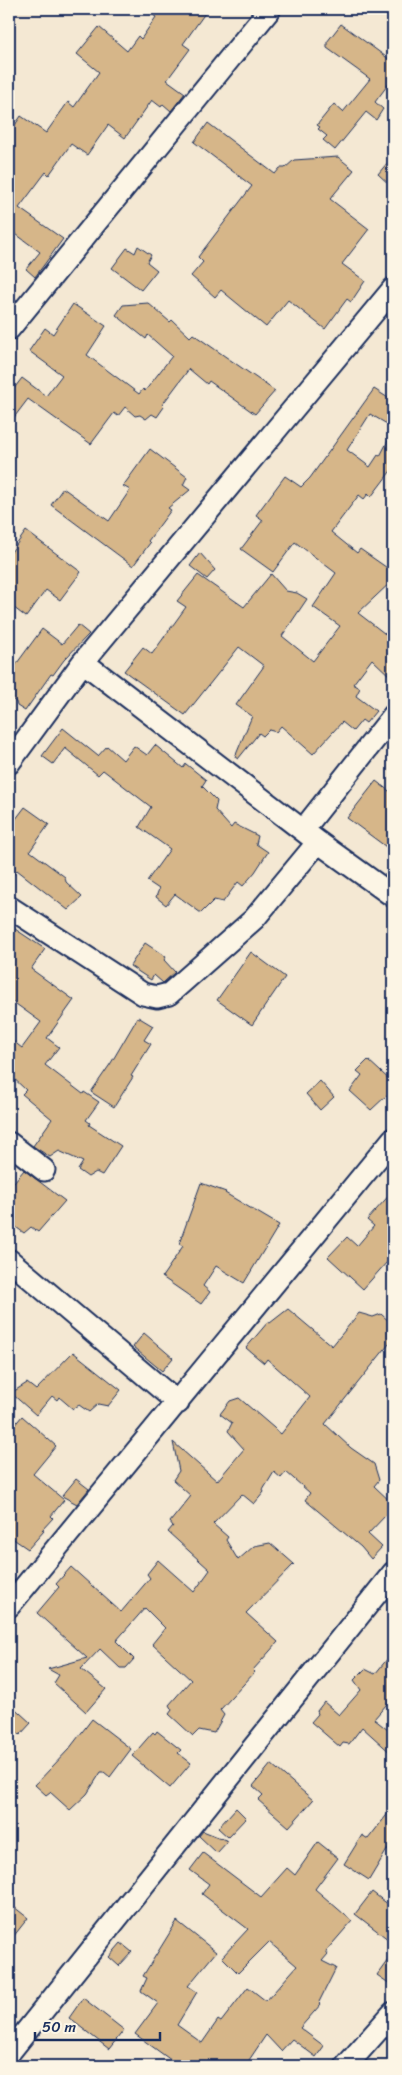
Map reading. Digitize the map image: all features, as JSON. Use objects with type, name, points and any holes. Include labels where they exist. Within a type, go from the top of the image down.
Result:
[{"type":"street","points":[[9,329],[270,9]]},
{"type":"street","points":[[9,763],[83,662],[393,289]]},
{"type":"street","points":[[83,662],[310,836],[393,896]]},
{"type":"street","points":[[9,907],[143,994],[157,997],[169,994],[254,919],[393,716]]},
{"type":"street","points":[[9,1606],[178,1403],[393,1138]]},
{"type":"street","points":[[9,1143],[44,1170]]},
{"type":"street","points":[[9,1260],[178,1403]]},
{"type":"street","points":[[9,2053],[393,1573]]},
{"type":"street","points":[[346,2066],[393,2013]]},
{"type":"building","points":[[144,9],[208,9],[183,44],[190,49],[167,80],[185,93],[171,111],[163,104],[161,107],[152,100],[125,138],[108,125],[87,155],[71,144],[49,175],[46,172],[19,208],[63,239],[35,277],[26,269],[40,252],[9,229],[9,134],[21,116],[46,133],[68,102],[74,107],[99,72],[77,54],[99,27],[127,51],[138,36],[141,39],[156,17]]},
{"type":"building","points":[[341,24],[393,62],[393,78],[375,102],[383,109],[376,120],[366,112],[335,150],[323,140],[327,136],[318,129],[320,127],[317,125],[334,104],[343,112],[370,79],[327,48],[327,42]]},
{"type":"building","points":[[208,123],[275,174],[280,168],[285,168],[294,160],[338,157],[354,170],[330,199],[369,229],[342,264],[365,281],[351,302],[347,299],[325,329],[288,300],[266,327],[221,290],[215,297],[191,276],[203,262],[198,257],[252,186],[194,142]]},
{"type":"building","points":[[393,156],[393,188],[378,174]]},
{"type":"building","points":[[138,246],[151,255],[147,262],[157,270],[141,290],[112,268],[127,248],[135,253]]},
{"type":"building","points":[[148,303],[170,322],[172,320],[190,337],[193,334],[275,391],[255,414],[209,381],[207,384],[189,369],[162,405],[164,407],[157,417],[152,414],[146,419],[140,415],[135,416],[125,407],[118,416],[114,413],[91,444],[28,399],[9,424],[9,395],[22,378],[46,396],[62,375],[29,351],[45,328],[53,334],[73,304],[106,326],[87,355],[139,394],[143,389],[145,391],[172,356],[148,335],[146,339],[116,315],[123,305]]},
{"type":"building","points":[[374,389],[393,401],[393,413],[387,424],[370,414],[347,450],[370,467],[378,455],[380,456],[393,431],[393,468],[371,497],[368,494],[364,499],[359,495],[331,532],[357,553],[360,549],[393,572],[393,580],[358,613],[393,640],[393,679],[372,659],[353,684],[360,688],[356,696],[376,711],[366,723],[362,720],[353,731],[342,722],[313,754],[281,726],[276,732],[269,730],[263,736],[259,733],[238,759],[235,757],[252,716],[236,705],[264,666],[239,647],[185,715],[124,671],[143,647],[152,654],[186,607],[177,601],[198,575],[244,607],[271,574],[286,591],[297,593],[307,599],[282,636],[313,661],[340,626],[313,607],[336,573],[295,542],[273,572],[241,549],[263,520],[256,515],[285,476],[301,487],[310,478]]},
{"type":"building","points":[[150,449],[187,477],[183,485],[190,490],[168,508],[171,510],[148,541],[150,543],[133,566],[51,505],[63,488],[109,521],[130,490],[123,486]]},
{"type":"building","points":[[26,531],[81,572],[60,600],[46,590],[26,617],[9,604],[9,555]]},
{"type":"building","points":[[200,553],[215,570],[207,579],[190,566]]},
{"type":"building","points":[[78,625],[89,634],[64,660],[53,675],[51,674],[25,711],[17,706],[16,702],[9,697],[9,674],[42,629],[62,644]]},
{"type":"building","points":[[63,728],[98,756],[107,746],[123,760],[134,746],[147,755],[155,745],[183,768],[186,764],[206,780],[202,786],[217,801],[215,810],[231,828],[234,824],[258,836],[256,844],[268,852],[255,872],[243,886],[238,882],[223,902],[214,900],[201,913],[175,894],[166,905],[156,897],[159,889],[147,881],[170,849],[139,827],[151,807],[103,770],[98,775],[65,748],[53,764],[42,756]]},
{"type":"building","points":[[376,781],[393,794],[393,852],[347,818]]},
{"type":"building","points":[[25,807],[49,824],[30,851],[65,877],[66,882],[82,897],[68,910],[17,870],[9,881],[9,828]]},
{"type":"building","points":[[9,925],[45,949],[31,969],[74,1000],[47,1038],[59,1047],[45,1065],[83,1094],[84,1092],[99,1102],[86,1120],[90,1123],[89,1125],[121,1146],[102,1175],[96,1172],[88,1177],[78,1170],[83,1162],[59,1151],[50,1157],[33,1146],[52,1119],[22,1094],[26,1090],[9,1074],[9,1038],[22,1048],[41,1022],[9,999]]},
{"type":"building","points":[[145,943],[166,957],[164,960],[175,972],[163,983],[154,975],[151,980],[130,966]]},
{"type":"building","points":[[251,952],[285,977],[252,1025],[217,1000]]},
{"type":"building","points":[[138,1017],[153,1026],[144,1040],[151,1044],[114,1107],[91,1092],[111,1063]]},
{"type":"building","points":[[368,1060],[393,1083],[393,1100],[386,1096],[371,1110],[350,1091],[362,1075],[357,1071]]},
{"type":"building","points":[[320,1081],[334,1097],[320,1110],[306,1094]]},
{"type":"building","points":[[24,1170],[65,1201],[38,1232],[31,1227],[24,1233],[13,1225],[16,1218],[9,1210],[9,1188]]},
{"type":"building","points":[[201,1183],[226,1192],[279,1225],[244,1283],[216,1266],[203,1286],[210,1292],[201,1304],[162,1277],[183,1246],[179,1244]]},
{"type":"building","points":[[393,1191],[393,1267],[387,1262],[363,1289],[328,1257],[347,1237],[357,1246],[374,1226],[367,1220]]},
{"type":"building","points":[[288,1309],[332,1346],[359,1313],[373,1317],[381,1314],[393,1325],[393,1339],[325,1424],[351,1448],[374,1464],[379,1480],[374,1486],[393,1504],[393,1521],[386,1515],[368,1534],[382,1547],[371,1559],[361,1547],[305,1500],[310,1493],[286,1472],[281,1478],[274,1472],[263,1490],[264,1492],[254,1504],[242,1494],[213,1524],[228,1537],[226,1540],[238,1560],[254,1546],[270,1543],[294,1564],[246,1613],[278,1642],[253,1670],[255,1672],[220,1710],[224,1715],[214,1733],[199,1730],[193,1736],[169,1714],[172,1710],[169,1705],[191,1680],[152,1644],[165,1628],[145,1608],[116,1641],[134,1659],[126,1668],[120,1668],[100,1649],[81,1669],[106,1689],[86,1712],[54,1683],[59,1675],[48,1669],[87,1658],[37,1613],[59,1587],[56,1584],[71,1567],[121,1612],[150,1578],[147,1574],[158,1560],[194,1592],[210,1570],[168,1532],[173,1526],[170,1522],[191,1496],[173,1480],[179,1471],[173,1442],[217,1481],[244,1449],[228,1431],[232,1423],[220,1414],[230,1401],[239,1398],[281,1434],[310,1397],[267,1359],[264,1363],[246,1348],[268,1322],[270,1323]]},
{"type":"building","points":[[144,1333],[173,1358],[162,1371],[133,1347]]},
{"type":"building","points":[[73,1352],[121,1390],[108,1406],[98,1404],[89,1412],[79,1405],[73,1409],[59,1397],[57,1400],[52,1396],[36,1415],[11,1393],[27,1383],[36,1390]]},
{"type":"building","points":[[22,1416],[56,1446],[33,1474],[64,1500],[51,1516],[53,1518],[42,1530],[44,1531],[28,1549],[9,1536],[9,1432]]},
{"type":"building","points":[[76,1479],[89,1489],[77,1504],[62,1496]]},
{"type":"building","points":[[393,1652],[393,1697],[374,1719],[393,1734],[393,1755],[362,1727],[349,1744],[343,1743],[340,1747],[311,1722],[318,1714],[317,1711],[324,1702],[339,1715],[361,1690],[354,1680],[365,1669],[375,1674]]},
{"type":"building","points":[[9,1703],[31,1723],[20,1735],[9,1725]]},
{"type":"building","points":[[92,1719],[131,1749],[110,1777],[101,1772],[87,1794],[70,1810],[50,1792],[46,1795],[35,1785],[69,1749]]},
{"type":"building","points":[[157,1731],[181,1750],[178,1753],[191,1763],[170,1788],[132,1756],[153,1732],[155,1734]]},
{"type":"building","points":[[271,1764],[313,1800],[289,1827],[258,1800],[263,1795],[253,1786]]},
{"type":"building","points":[[393,1807],[393,1840],[369,1880],[344,1864],[362,1835],[368,1839]]},
{"type":"building","points":[[236,1808],[246,1818],[228,1837],[218,1828]]},
{"type":"building","points":[[203,1831],[228,1841],[217,1853],[199,1836]]},
{"type":"building","points":[[318,1842],[338,1858],[315,1889],[352,1921],[326,1951],[328,1954],[322,1961],[336,1968],[319,2002],[321,2004],[300,2028],[324,2046],[316,2057],[292,2039],[281,2051],[266,2035],[245,2066],[179,2066],[135,2034],[158,2003],[141,1991],[147,1978],[143,1976],[177,1921],[216,1952],[188,1986],[197,1992],[177,2025],[202,2043],[218,2020],[221,2022],[248,1987],[266,2001],[297,1966],[269,1942],[238,1973],[222,1957],[248,1929],[202,1894],[209,1884],[190,1870],[203,1853],[261,1897],[287,1868],[295,1875]]},
{"type":"building","points":[[372,1892],[393,1908],[393,1943],[355,1914]]},
{"type":"building","points":[[9,1903],[28,1918],[9,1942]]},
{"type":"building","points":[[121,1943],[132,1952],[119,1966],[109,1957]]},
{"type":"building","points":[[393,1953],[393,1986],[377,1975]]},
{"type":"building","points":[[83,1998],[124,2030],[109,2049],[69,2018]]}]
